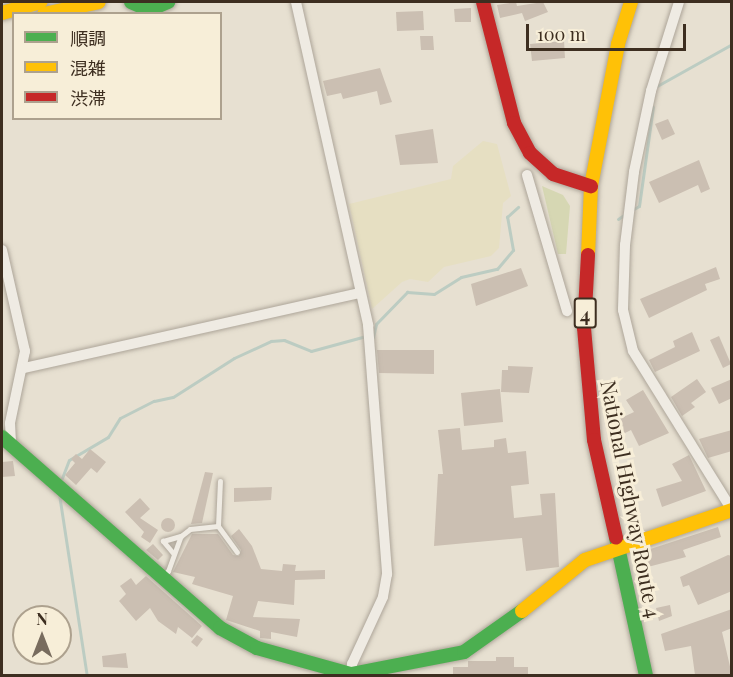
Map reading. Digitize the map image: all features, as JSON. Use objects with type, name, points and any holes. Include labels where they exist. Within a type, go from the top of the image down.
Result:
[{"type":"main road","points":[[2,13],[40,2]]},
{"type":"main road","points":[[53,12],[99,2]]},
{"type":"main road","points":[[131,2],[149,10],[168,2]]},
{"type":"main road","points":[[483,2],[514,123],[530,153],[553,174],[591,186]]},
{"type":"main road","name":"4","points":[[591,186],[618,44],[631,2]]},
{"type":"main road","name":"National Highway Route 4","points":[[591,186],[584,328],[586,384],[616,546],[646,675]]},
{"type":"main road","points":[[6,440],[220,628],[257,648],[351,675],[464,652],[489,638],[585,560],[616,546],[732,510]]},
{"type":"street","points":[[296,2],[368,325],[387,574],[383,597],[352,664],[351,675]]},
{"type":"street","points":[[679,2],[651,91],[634,172],[625,245],[622,310],[633,351],[732,510]]},
{"type":"street","points":[[527,175],[567,311]]},
{"type":"street","points":[[2,250],[25,351],[24,368],[6,440]]},
{"type":"street","points":[[24,368],[360,293]]},
{"type":"lane","points":[[220,481],[218,526],[237,552]]},
{"type":"lane","points":[[173,553],[163,541],[181,536],[190,529],[218,526]]},
{"type":"lane","points":[[160,577],[168,571],[181,536]]},
{"type":"shaded area","points":[[483,141],[497,144],[511,196],[503,203],[499,248],[491,256],[444,267],[428,282],[410,279],[402,282],[372,309],[349,204],[451,179],[453,166]]},
{"type":"green space","points":[[542,186],[563,195],[570,206],[566,254],[558,254]]},
{"type":"building","points":[[516,2],[517,6],[543,2],[548,12],[525,21],[522,13],[500,18],[497,5]]},
{"type":"building","points":[[471,8],[471,22],[455,22],[454,9]]},
{"type":"building","points":[[423,11],[424,30],[397,31],[396,12]]},
{"type":"building","points":[[420,36],[433,36],[434,50],[421,50]]},
{"type":"building","points":[[564,41],[565,58],[532,61],[530,44]]},
{"type":"building","points":[[380,68],[392,102],[380,105],[377,91],[343,99],[341,93],[327,96],[323,81]]},
{"type":"building","points":[[668,119],[675,134],[662,140],[655,124]]},
{"type":"building","points":[[433,129],[438,163],[400,165],[395,135]]},
{"type":"building","points":[[699,160],[710,189],[701,193],[698,185],[659,203],[649,182]]},
{"type":"building","points":[[716,267],[720,279],[705,284],[707,290],[649,318],[640,299]]},
{"type":"building","points":[[521,268],[528,286],[476,306],[471,284]]},
{"type":"building","points":[[692,332],[700,351],[655,372],[649,360],[675,347],[673,341]]},
{"type":"building","points":[[719,336],[731,364],[723,368],[710,340]]},
{"type":"building","points":[[377,350],[434,350],[434,374],[379,373]]},
{"type":"building","points":[[508,366],[533,367],[529,393],[501,392],[502,370],[508,370]]},
{"type":"building","points":[[697,379],[706,392],[691,403],[695,407],[682,416],[671,397]]},
{"type":"building","points":[[732,379],[732,398],[719,404],[711,388]]},
{"type":"building","points":[[500,389],[503,422],[464,426],[461,393]]},
{"type":"building","points":[[643,390],[669,433],[639,446],[631,430],[623,434],[617,420],[634,412],[626,400]]},
{"type":"building","points":[[460,428],[462,450],[494,447],[494,440],[506,438],[508,453],[526,451],[529,484],[511,486],[514,518],[542,515],[540,494],[555,493],[559,567],[526,571],[522,538],[434,546],[438,474],[443,474],[438,430]]},
{"type":"building","points":[[732,430],[732,451],[708,458],[699,439]]},
{"type":"building","points":[[90,449],[106,462],[97,473],[91,468],[76,485],[65,475],[75,463],[71,459],[76,454],[82,459]]},
{"type":"building","points":[[689,455],[706,491],[662,507],[656,489],[682,481],[672,464]]},
{"type":"building","points":[[13,461],[15,476],[2,477],[2,462]]},
{"type":"building","points":[[205,472],[213,473],[202,523],[191,524]]},
{"type":"building","points":[[272,487],[271,500],[234,502],[234,488]]},
{"type":"building","points":[[140,498],[150,509],[140,518],[158,530],[150,543],[141,537],[144,532],[125,512]]},
{"type":"building","points":[[168,518],[173,520],[175,525],[173,530],[168,532],[163,530],[161,525],[163,520]]},
{"type":"building","points":[[718,527],[721,537],[683,550],[686,557],[640,569],[635,554]]},
{"type":"building","points":[[239,529],[252,546],[261,569],[282,571],[283,564],[296,565],[295,571],[325,570],[325,579],[295,580],[294,605],[258,601],[253,617],[300,619],[297,637],[271,632],[271,639],[260,638],[260,631],[226,620],[233,596],[192,584],[195,577],[173,572],[192,534],[218,534],[233,555],[239,556],[241,550],[231,536]]},
{"type":"building","points":[[153,544],[163,555],[158,560],[146,550]]},
{"type":"building","points":[[728,555],[732,556],[732,591],[698,605],[689,585],[683,587],[680,577]]},
{"type":"building","points":[[146,576],[202,626],[192,638],[178,627],[176,634],[158,621],[150,608],[136,621],[119,601],[126,594],[120,586],[131,578],[136,585]]},
{"type":"building","points":[[670,605],[672,616],[659,621],[656,608]]},
{"type":"building","points":[[732,609],[732,628],[722,632],[732,675],[695,675],[691,646],[665,651],[661,634]]},
{"type":"building","points":[[197,635],[203,639],[197,647],[191,642]]},
{"type":"building","points":[[126,653],[128,668],[103,667],[102,656]]},
{"type":"building","points":[[496,657],[514,657],[514,667],[528,667],[528,675],[453,675],[453,667],[468,667],[468,661],[496,661]]},
{"type":"waterway","points":[[657,86],[732,44]]},
{"type":"waterway","points":[[632,210],[639,206],[653,107]]},
{"type":"waterway","points":[[373,337],[376,324],[407,292],[434,294],[461,277],[497,269],[513,250],[507,217],[518,207]]},
{"type":"waterway","points":[[618,219],[627,213]]},
{"type":"waterway","points":[[62,478],[69,460],[108,437],[120,418],[154,401],[173,397],[234,358],[271,341],[284,340],[311,351],[366,336]]},
{"type":"waterway","points":[[59,494],[87,676]]},
{"type":"traffic: fast","points":[[131,2],[149,10],[168,2]]},
{"type":"traffic: fast","points":[[2,437],[220,628],[257,648],[351,674],[464,652],[522,611]]},
{"type":"traffic: fast","points":[[616,538],[646,676]]},
{"type":"traffic: slow","points":[[2,13],[40,2]]},
{"type":"traffic: slow","points":[[53,12],[99,2]]},
{"type":"traffic: slow","points":[[588,255],[591,186],[618,44],[631,2]]},
{"type":"traffic: slow","points":[[522,611],[585,560],[732,510]]},
{"type":"traffic: jam","points":[[483,2],[514,123],[530,153],[553,174],[591,186]]},
{"type":"traffic: jam","points":[[588,255],[584,328],[594,440],[616,538]]}]
